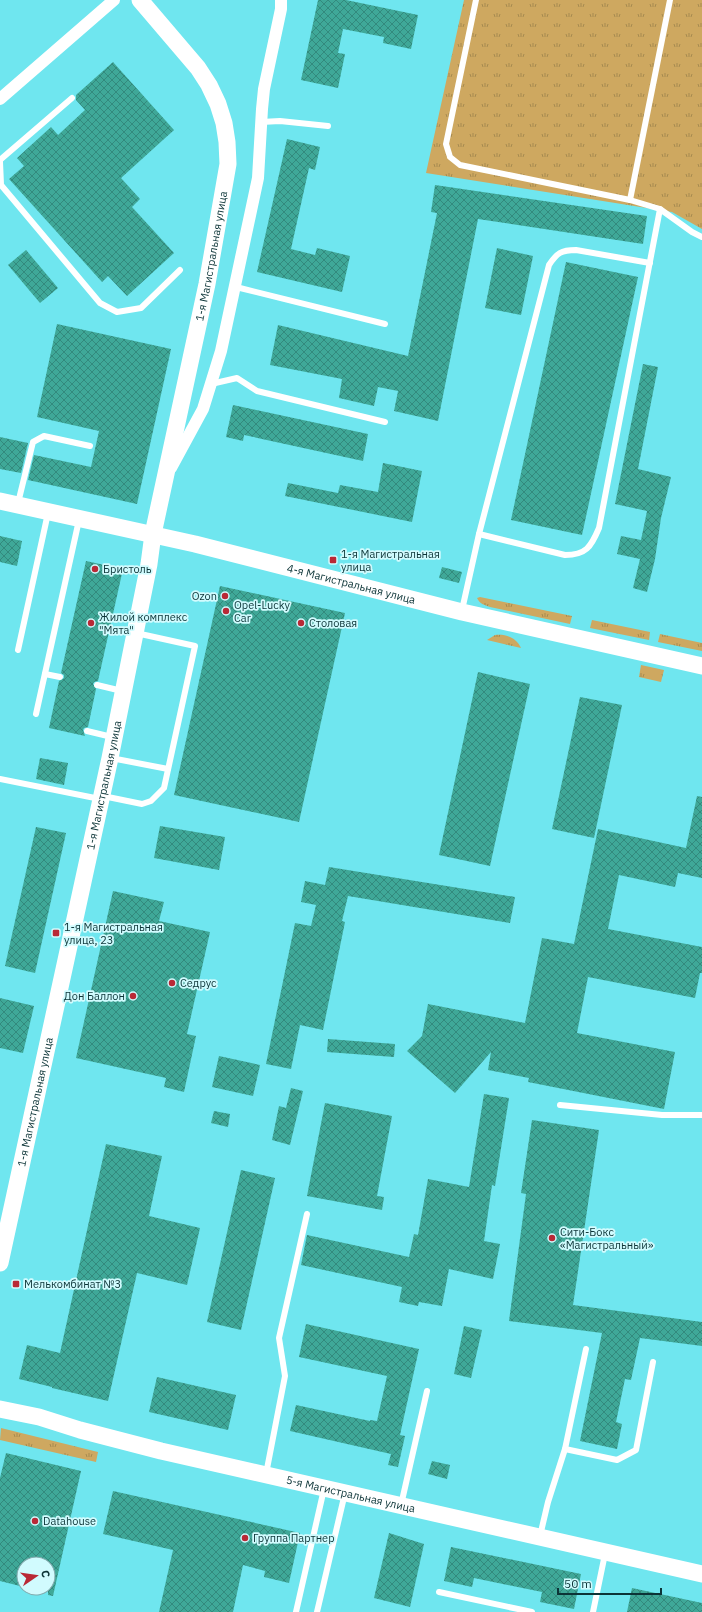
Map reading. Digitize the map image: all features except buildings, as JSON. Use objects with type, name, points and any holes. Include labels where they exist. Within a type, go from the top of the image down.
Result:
[{"type":"street","points":[[0,99],[114,0]]},
{"type":"street","name":"1-я Магистральная улица","points":[[0,1263],[102,798],[149,564],[153,534],[215,239],[228,164],[227,142],[218,104],[209,85],[198,68],[140,0]]},
{"type":"street","points":[[164,481],[203,409],[221,351],[236,287],[258,178],[264,89],[281,9],[281,0]]},
{"type":"street","name":"4-я Магистральная улица","points":[[0,501],[153,534],[462,612],[702,666]]},
{"type":"street","name":"5-я Магистральная улица","points":[[0,1409],[39,1417],[80,1430],[161,1451],[702,1574]]},
{"type":"lane","points":[[476,0],[446,144],[450,157],[460,165],[630,200],[660,209],[692,232],[702,237]]},
{"type":"lane","points":[[630,200],[670,0]]},
{"type":"lane","points":[[72,98],[0,161],[1,185],[100,303],[117,312],[141,308],[180,270]]},
{"type":"lane","points":[[261,122],[328,126]]},
{"type":"lane","points":[[479,534],[565,555],[576,555],[586,550],[594,541],[598,528],[660,209]]},
{"type":"lane","points":[[462,612],[479,534],[549,265],[555,256],[565,250],[576,250],[650,262]]},
{"type":"lane","points":[[236,287],[386,324]]},
{"type":"lane","points":[[211,384],[237,378],[257,391],[385,422]]},
{"type":"lane","points":[[18,505],[33,442],[44,436],[90,446]]},
{"type":"lane","points":[[18,650],[48,511]]},
{"type":"lane","points":[[36,714],[80,518]]},
{"type":"lane","points":[[0,779],[142,804],[151,801],[164,788],[195,646],[135,632]]},
{"type":"lane","points":[[45,674],[60,677]]},
{"type":"lane","points":[[97,685],[123,691]]},
{"type":"lane","points":[[87,731],[114,737]]},
{"type":"lane","points":[[110,758],[168,770]]},
{"type":"lane","points":[[560,1105],[662,1116],[702,1115]]},
{"type":"lane","points":[[266,1475],[285,1376],[279,1338],[307,1214]]},
{"type":"lane","points":[[540,1538],[548,1502],[565,1449],[586,1349]]},
{"type":"lane","points":[[565,1449],[617,1460],[636,1450],[653,1362]]},
{"type":"lane","points":[[401,1506],[427,1391]]},
{"type":"lane","points":[[296,1612],[324,1489]]},
{"type":"lane","points":[[317,1612],[345,1493]]},
{"type":"lane","points":[[593,1612],[605,1552]]},
{"type":"lane","points":[[439,1592],[532,1612]]},
{"type":"green space","points":[[464,0],[702,0],[702,229],[672,212],[426,173]]},
{"type":"green space","points":[[480,597],[572,616],[570,624],[490,607],[479,602],[477,598]]},
{"type":"green space","points":[[592,620],[650,632],[649,640],[590,628]]},
{"type":"green space","points":[[660,634],[702,643],[702,651],[658,642]]},
{"type":"green space","points":[[495,635],[510,637],[519,644],[521,648],[487,640]]},
{"type":"green space","points":[[641,665],[664,670],[661,682],[639,677]]},
{"type":"green space","points":[[1,1428],[98,1452],[96,1462],[0,1440]]},
{"type":"place","name":"1-я Магистральная улица","points":[[333,560]]},
{"type":"place","name":"Бристоль","points":[[95,569]]},
{"type":"place","name":"Ozon","points":[[225,596]]},
{"type":"place","name":"Opel-Lucky Car","points":[[226,611]]},
{"type":"place","name":"Жилой комплекс \"Мята\"","points":[[91,623]]},
{"type":"place","name":"Столовая","points":[[301,623]]},
{"type":"place","name":"1-я Магистральная улица, 23","points":[[56,933]]},
{"type":"place","name":"Седрус","points":[[172,983]]},
{"type":"place","name":"Дон Баллон","points":[[133,996]]},
{"type":"place","name":"Сити-Бокс «Магистральный»","points":[[552,1238]]},
{"type":"place","name":"Мелькомбинат №3","points":[[16,1284]]},
{"type":"place","name":"Datahouse","points":[[35,1521]]},
{"type":"place","name":"Группа Партнер","points":[[245,1538]]}]
